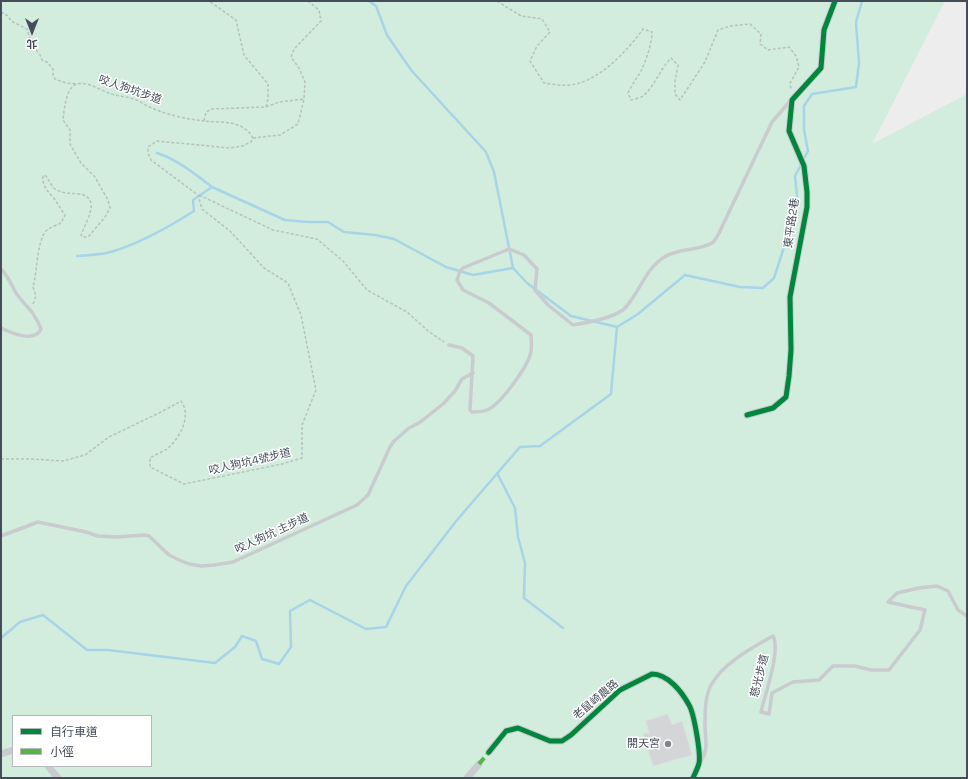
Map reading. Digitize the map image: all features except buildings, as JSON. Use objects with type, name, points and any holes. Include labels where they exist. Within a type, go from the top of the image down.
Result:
[{"type":"street","points":[[792,100],[821,68],[824,30],[835,1]]},
{"type":"street","name":"東平路2巷","points":[[747,415],[773,408],[786,397],[789,376],[791,350],[790,297],[807,207],[804,166],[789,131],[792,100]]},
{"type":"street","name":"老鼠崎農路","points":[[489,752],[506,731],[518,728],[550,741],[562,741],[571,735],[620,690],[652,674],[658,674],[673,684],[690,706],[699,747],[699,763],[693,778]]},
{"type":"street","points":[[1,754],[12,750]]},
{"type":"street","points":[[467,778],[480,764]]},
{"type":"street","points":[[49,767],[58,778]]},
{"type":"lane","points":[[449,345],[462,348],[473,356],[470,410],[472,412],[478,412],[488,410],[508,390],[520,374],[531,352],[531,335],[489,303],[463,290],[457,280],[460,271],[463,268],[510,249],[524,255],[537,269],[535,290],[548,305],[573,325],[596,321],[624,310],[654,264],[667,256],[687,249],[699,249],[714,242],[772,122],[792,100]]},
{"type":"lane","points":[[1,269],[6,273],[16,293],[30,309],[41,329],[40,333],[36,336],[24,336],[1,328]]},
{"type":"lane","name":"咬人狗坑 主步道","points":[[1,536],[38,522],[98,536],[149,536],[169,555],[189,564],[201,566],[233,562],[356,505],[368,495],[394,441],[409,428],[419,423],[443,404],[455,391],[462,379],[472,373]]},
{"type":"lane","name":"慈光步道","points":[[699,763],[706,750],[706,702],[710,686],[721,671],[749,650],[773,636],[776,640],[776,656],[761,712],[769,714],[772,693],[793,682],[819,680],[833,666],[855,666],[871,670],[889,670],[920,630],[925,610],[888,602],[897,593],[937,586],[948,592],[958,610],[967,616]]},
{"type":"path","points":[[209,1],[236,20],[244,55],[268,84],[268,99],[266,107]]},
{"type":"path","points":[[253,138],[280,136],[298,124],[304,99],[305,82],[299,68],[291,57],[294,49],[321,21],[319,10],[308,1]]},
{"type":"path","points":[[497,1],[521,16],[542,19],[550,32],[537,46],[530,61],[544,83],[569,85],[586,81],[620,56],[643,29],[652,32],[652,40],[641,71],[632,82],[628,93],[631,100],[642,97],[654,83],[665,64],[671,58],[678,65],[675,82],[675,94],[680,100],[705,62],[718,30],[730,26],[750,24],[761,34],[760,44],[768,50],[789,47],[796,56],[799,67],[790,83],[792,100]]},
{"type":"path","points":[[30,309],[36,296],[33,288],[36,277],[36,261],[43,234],[48,229],[61,223],[65,215],[56,201],[46,191],[43,184],[43,176],[46,176],[54,188],[61,192],[68,194],[81,194],[91,201],[91,209],[81,234],[83,237],[89,236],[105,217],[110,208],[108,200],[95,177],[81,163],[70,144],[70,130],[62,120],[68,94],[72,87],[77,84]]},
{"type":"path","points":[[204,120],[206,112],[212,109],[266,107],[279,102],[304,99]]},
{"type":"path","points":[[198,195],[273,230],[317,239],[343,261],[367,290],[408,312],[428,331],[449,345]]},
{"type":"green space","points":[[1,1],[945,1],[872,144],[967,94],[967,778],[1,778]]},
{"type":"waterway","points":[[369,1],[376,6],[387,35],[411,70],[486,152],[494,172],[513,268]]},
{"type":"waterway","points":[[803,160],[808,151],[804,130],[804,106],[812,94],[856,87],[859,63],[856,22],[862,1]]},
{"type":"waterway","points":[[157,153],[179,163],[212,187]]},
{"type":"waterway","points":[[1,638],[20,622],[43,615],[87,650],[108,650],[215,663],[235,647],[242,636],[256,641],[262,659],[279,664],[291,647],[290,611],[310,600],[366,629],[386,627],[406,586],[457,520],[520,447],[540,446],[611,394],[617,327],[638,314],[685,275],[740,287],[763,288],[774,278],[790,229],[797,195],[795,176],[801,165]]},
{"type":"waterway","points":[[77,256],[96,255],[110,252],[155,234],[194,211],[193,200],[212,187],[285,220],[328,222],[344,232],[375,235],[394,239],[446,267],[473,275],[513,268],[527,283],[571,316],[617,327]]},
{"type":"waterway","points":[[497,473],[515,508],[518,537],[525,563],[524,598],[563,628]]},
{"type":"marked path","points":[[479,764],[489,752]]},
{"type":"cycle path","points":[[747,415],[773,408],[786,397],[791,350],[790,297],[807,207],[804,166],[789,131],[792,100],[821,68],[824,30],[835,1]]},
{"type":"cycle path","points":[[489,752],[506,731],[518,728],[550,741],[562,741],[571,735],[620,690],[652,674],[669,680],[683,695],[691,709],[697,734],[699,751],[699,765],[693,778]]},
{"type":"place","name":"開天宮","points":[[668,744]]}]
